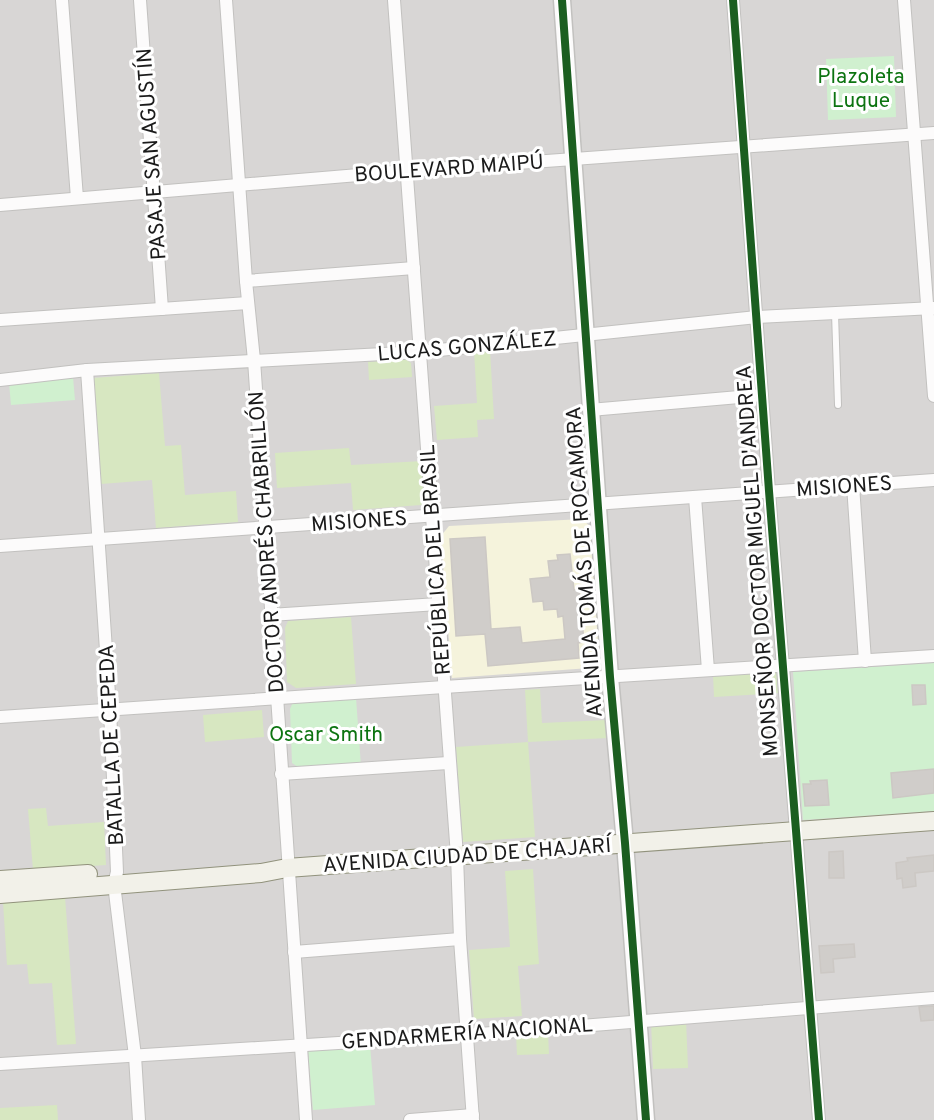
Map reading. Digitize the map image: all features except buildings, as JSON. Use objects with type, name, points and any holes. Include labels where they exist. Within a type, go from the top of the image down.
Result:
[{"type":"main road","name":"AVENIDA CIUDAD DE CHAJARÍ","points":[[0,880],[261,873],[287,868],[934,821]]},
{"type":"main road","name":"AVENIDA CIUDAD DE CHAJARÍ","points":[[0,894],[116,878]]},
{"type":"street","points":[[62,0],[77,198]]},
{"type":"street","name":"PASAJE SAN AGUSTÍN","points":[[140,0],[162,309]]},
{"type":"street","name":"DOCTOR ANDRÉS CHABRILLÓN","points":[[226,0],[246,281],[254,360],[306,1120]]},
{"type":"street","name":"REPÚBLICA DEL BRASIL","points":[[394,0],[448,763],[457,856],[460,939],[473,1118]]},
{"type":"street","name":"AVENIDA TOMÁS DE ROCAMORA","points":[[562,0],[584,336],[646,1120]]},
{"type":"street","name":"MONSEÑOR DOCTOR MIGUEL D'ANDREA","points":[[733,0],[819,1120]]},
{"type":"street","points":[[904,0],[931,308],[934,396]]},
{"type":"street","name":"BOULEVARD MAIPÚ","points":[[0,205],[406,171],[934,133]]},
{"type":"street","points":[[246,281],[414,268]]},
{"type":"street","points":[[0,320],[248,303]]},
{"type":"street","name":"LUCAS GONZÁLEZ","points":[[0,380],[87,370],[420,352],[758,317],[931,308]]},
{"type":"street","name":"BATALLA DE CEPEDA","points":[[87,370],[110,709],[116,878],[135,1056],[139,1120]]},
{"type":"street","points":[[590,410],[762,395]]},
{"type":"street","name":"MISIONES","points":[[0,546],[934,480]]},
{"type":"street","points":[[853,485],[865,661]]},
{"type":"street","points":[[695,496],[708,670]]},
{"type":"street","points":[[270,615],[438,604]]},
{"type":"street","points":[[0,717],[934,656]]},
{"type":"street","points":[[281,774],[448,763]]},
{"type":"street","points":[[294,951],[460,939]]},
{"type":"street","name":"GENDARMERÍA NACIONAL","points":[[0,1064],[467,1035],[934,998]]},
{"type":"street","points":[[410,1120],[473,1118]]},
{"type":"lane","points":[[835,313],[838,405]]},
{"type":"shaded area","points":[[0,0],[934,0],[934,1120],[0,1120]]},
{"type":"shaded area","points":[[582,519],[593,529],[603,667],[452,678],[441,536],[449,526]]},
{"type":"green space","name":"Plazoleta Luque","points":[[894,56],[896,117],[828,120],[826,59]]},
{"type":"green space","points":[[490,350],[494,419],[477,420],[478,437],[437,440],[434,406],[477,403],[474,351]]},
{"type":"green space","points":[[405,359],[411,363],[412,377],[369,380],[368,362]]},
{"type":"green space","points":[[159,373],[165,446],[181,445],[185,495],[236,491],[238,522],[156,528],[152,480],[101,484],[93,378]]},
{"type":"green space","points":[[73,377],[75,400],[11,405],[9,383]]},
{"type":"green space","points":[[349,448],[351,465],[423,461],[426,501],[421,505],[353,510],[351,483],[277,488],[275,453]]},
{"type":"green space","points":[[351,617],[356,684],[296,688],[287,682],[285,628],[288,621]]},
{"type":"green space","points":[[934,663],[934,811],[803,820],[793,672]]},
{"type":"green space","points":[[776,671],[778,693],[714,697],[713,675]]},
{"type":"green space","points":[[540,689],[542,723],[607,720],[608,738],[528,742],[525,690]]},
{"type":"green space","name":"Oscar Smith","points":[[356,698],[361,766],[301,769],[292,763],[290,709],[293,702]]},
{"type":"green space","points":[[262,710],[264,737],[205,742],[203,715]]},
{"type":"green space","points":[[528,742],[535,837],[463,842],[456,747]]},
{"type":"green space","points":[[46,808],[48,826],[104,822],[106,865],[33,870],[28,809]]},
{"type":"green space","points":[[533,869],[539,964],[518,966],[522,1016],[474,1019],[469,950],[510,947],[505,871]]},
{"type":"green space","points":[[65,897],[76,1044],[57,1045],[52,983],[29,984],[27,964],[7,965],[3,902]]},
{"type":"green space","points":[[686,1020],[688,1068],[653,1069],[651,1022]]},
{"type":"green space","points":[[548,1033],[549,1054],[517,1055],[516,1034]]},
{"type":"green space","points":[[370,1045],[375,1105],[313,1110],[308,1050]]},
{"type":"green space","points":[[57,1105],[58,1120],[0,1120],[0,1108]]},
{"type":"cycle path","points":[[562,0],[610,677],[646,1120]]},
{"type":"cycle path","points":[[733,0],[819,1120]]}]
